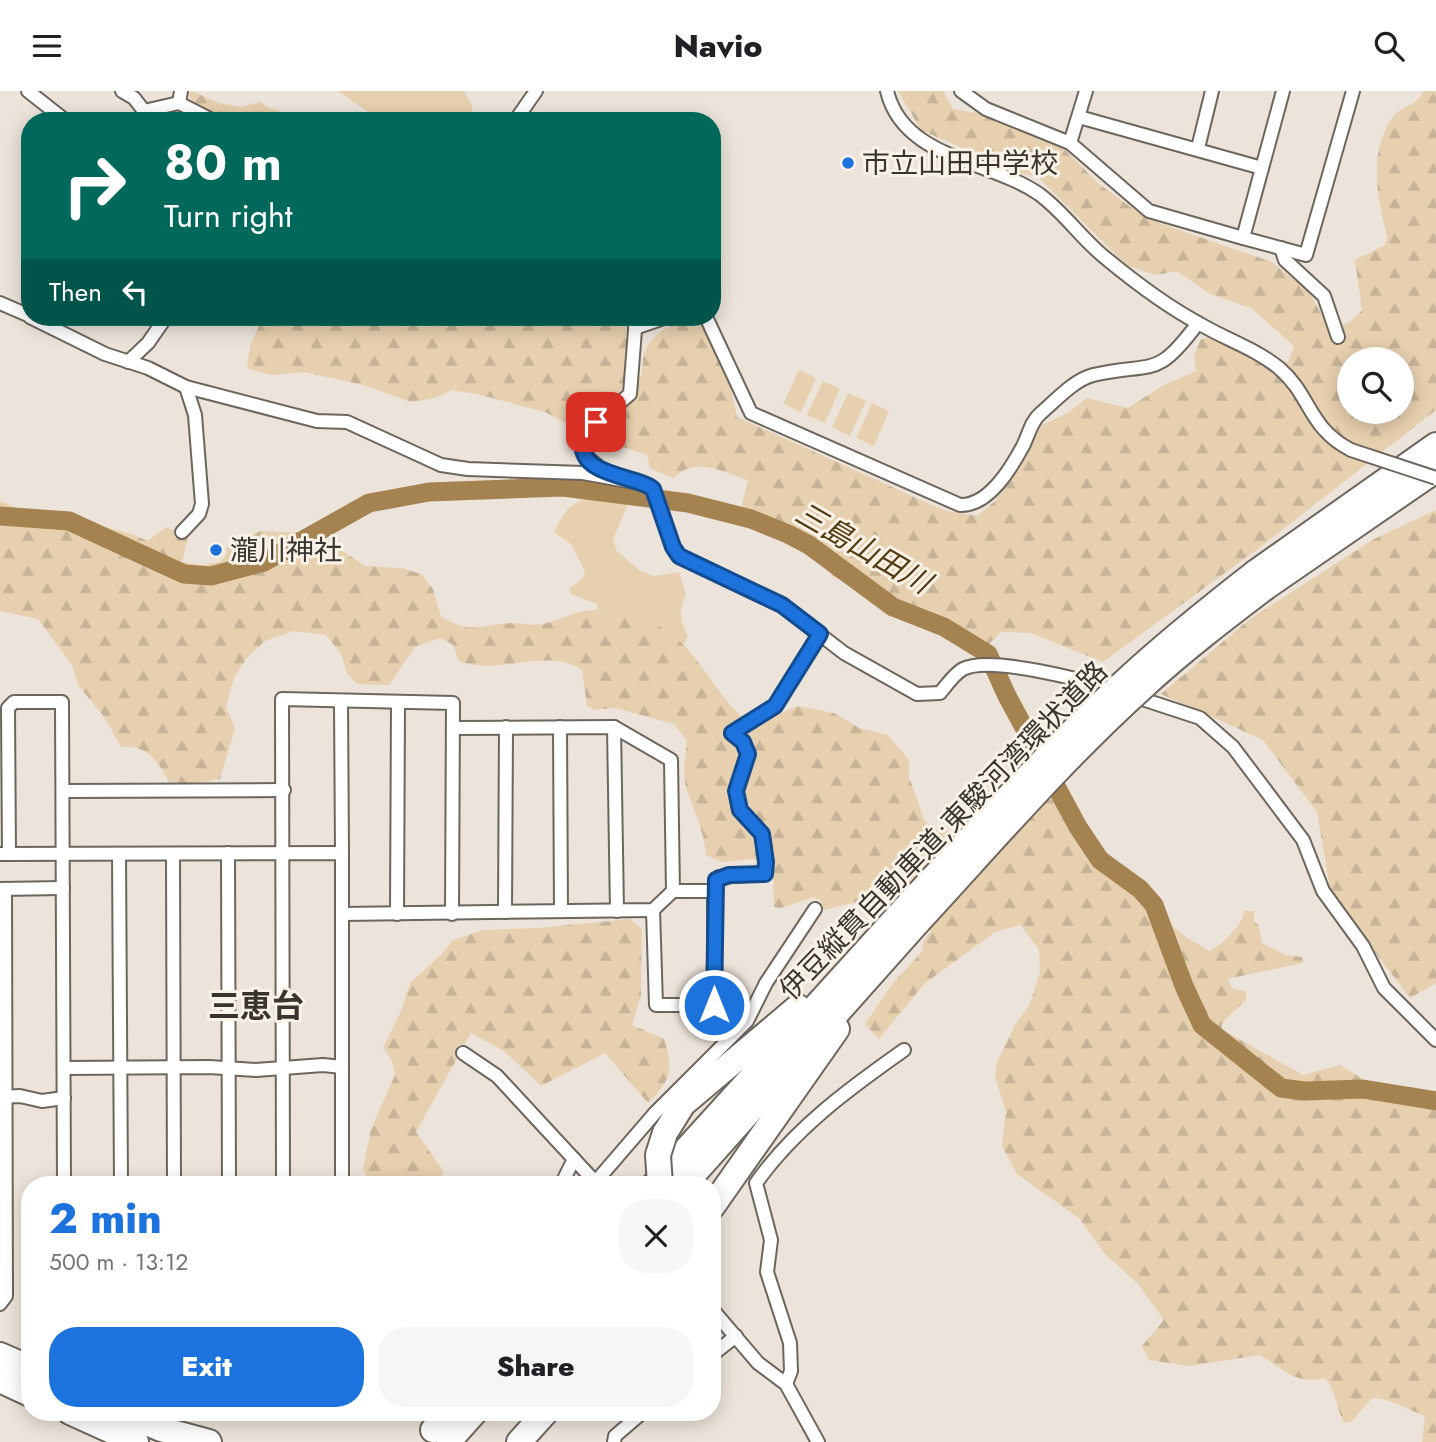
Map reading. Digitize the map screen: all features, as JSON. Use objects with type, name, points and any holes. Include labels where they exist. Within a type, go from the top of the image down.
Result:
[{"type":"highway","points":[[1317,526],[1436,435]]},
{"type":"highway","name":"伊豆縦貫自動車道;東駿河湾環状道路","points":[[663,1176],[911,915],[1140,689],[1196,641],[1317,526],[1436,445]]},
{"type":"highway","name":"伊豆縦貫自動車道;東駿河湾環状道路","points":[[1261,579],[1436,470]]},
{"type":"highway","points":[[659,1176],[658,1155],[665,1133],[683,1104],[875,954]]},
{"type":"highway","points":[[721,1195],[793,1097],[875,954]]},
{"type":"highway","name":"伊豆縦貫自動車道;東駿河湾環状道路","points":[[691,1176],[875,954]]},
{"type":"highway","points":[[0,1355],[21,1364]]},
{"type":"highway","points":[[0,1380],[21,1390]]},
{"type":"highway","points":[[90,1421],[136,1442]]},
{"type":"highway","points":[[145,1421],[202,1442],[209,1442]]},
{"type":"highway","points":[[501,1442],[520,1421]]},
{"type":"highway","points":[[519,1442],[538,1421]]},
{"type":"street","points":[[28,91],[55,112]]},
{"type":"street","points":[[122,91],[134,98],[143,112]]},
{"type":"street","points":[[521,112],[536,91]]},
{"type":"street","points":[[887,91],[895,112],[916,138],[1031,189],[1066,218],[1106,259],[1198,323],[1281,370],[1323,431],[1351,450],[1436,478]]},
{"type":"street","points":[[961,91],[1070,143],[1142,208],[1161,216],[1306,255],[1353,91]]},
{"type":"street","points":[[1070,143],[1086,91]]},
{"type":"street","points":[[1198,148],[1212,91]]},
{"type":"street","points":[[1243,238],[1283,91]]},
{"type":"street","points":[[153,112],[180,97],[201,112]]},
{"type":"street","points":[[1079,117],[1262,168]]},
{"type":"street","points":[[1280,248],[1285,260],[1324,296],[1338,337]]},
{"type":"street","points":[[0,303],[21,313]]},
{"type":"street","points":[[710,326],[751,413],[891,477],[968,506],[987,496],[1024,445],[1038,416],[1072,387],[1092,375],[1140,371],[1157,365],[1177,352],[1198,323]]},
{"type":"street","points":[[48,326],[105,354],[186,387],[317,421],[347,422],[451,467],[610,476],[653,489],[669,537],[679,556],[782,605],[844,653],[918,694],[940,693],[963,669],[1013,668],[1075,678],[1200,718],[1216,729],[1303,840],[1323,891],[1363,946],[1384,988],[1436,1040]]},
{"type":"street","points":[[128,362],[148,343],[160,326]]},
{"type":"street","points":[[610,476],[588,458],[582,446],[591,427],[630,394],[636,326]]},
{"type":"street","points":[[182,532],[199,514],[202,504],[195,415],[186,387]]},
{"type":"street","points":[[653,910],[656,1005],[714,1005],[714,891],[719,877],[765,874],[766,862],[762,834],[740,810],[736,791],[748,754],[743,742],[732,733],[775,706],[820,634]]},
{"type":"street","points":[[283,1176],[285,852],[282,699],[453,703],[452,914]]},
{"type":"street","points":[[341,701],[342,1176]]},
{"type":"street","points":[[64,1176],[62,888],[63,853],[64,791],[62,702],[14,702],[9,708],[4,854],[63,853],[173,854],[285,852],[342,853]]},
{"type":"street","points":[[397,914],[398,702]]},
{"type":"street","points":[[505,912],[506,727]]},
{"type":"street","points":[[560,727],[561,911]]},
{"type":"street","points":[[453,728],[614,727],[671,760],[673,891]]},
{"type":"street","points":[[614,727],[617,911]]},
{"type":"street","points":[[64,791],[284,790]]},
{"type":"street","points":[[228,853],[229,1176]]},
{"type":"street","points":[[119,854],[121,1176]]},
{"type":"street","points":[[173,854],[174,1176]]},
{"type":"street","points":[[0,1304],[6,1296],[2,889],[62,888]]},
{"type":"street","points":[[342,914],[653,910],[673,891],[714,891]]},
{"type":"street","points":[[603,1176],[655,1113],[747,1021],[766,982],[815,909]]},
{"type":"street","points":[[786,1384],[792,1371],[790,1343],[767,1272],[771,1240],[756,1183],[808,1125],[856,1081],[904,1050]]},
{"type":"street","points":[[463,1053],[497,1076],[589,1176]]},
{"type":"street","points":[[64,1068],[229,1067],[256,1070],[323,1065],[342,1067]]},
{"type":"street","points":[[3,1098],[20,1096],[42,1101],[64,1098]]},
{"type":"street","points":[[566,1176],[574,1159]]},
{"type":"street","points":[[721,1319],[758,1363],[786,1384],[817,1442]]},
{"type":"street","points":[[721,1348],[736,1336]]},
{"type":"street","points":[[614,1442],[615,1436],[632,1421]]},
{"type":"green space","points":[[192,91],[219,103],[242,107],[260,102],[282,112],[209,112],[188,94]]},
{"type":"green space","points":[[338,91],[464,91],[472,105],[472,112],[368,112]]},
{"type":"green space","points":[[898,91],[943,91],[953,109],[982,114],[1062,147],[1099,184],[1147,219],[1272,262],[1309,292],[1324,319],[1340,326],[1350,322],[1362,310],[1355,260],[1385,245],[1387,236],[1377,176],[1377,161],[1384,132],[1395,114],[1415,101],[1424,91],[1436,91],[1436,410],[1259,548],[1103,662],[1031,633],[1001,632],[988,645],[835,578],[790,532],[740,513],[748,480],[719,470],[691,468],[673,478],[650,468],[647,455],[593,437],[545,412],[476,394],[452,390],[435,398],[411,402],[363,385],[304,372],[271,375],[247,368],[250,346],[259,326],[626,326],[626,374],[641,377],[644,354],[648,346],[666,328],[701,326],[723,367],[737,417],[943,510],[977,516],[994,502],[1012,479],[1040,426],[1068,413],[1087,398],[1128,408],[1162,386],[1196,371],[1194,357],[1200,340],[1208,337],[1269,369],[1288,362],[1294,346],[1251,308],[1210,294],[1177,271],[1156,275],[1126,265],[1038,177],[1020,173],[921,130]]},
{"type":"green space","points":[[799,370],[816,378],[801,412],[783,404]]},
{"type":"green space","points":[[823,381],[840,389],[825,423],[807,415]]},
{"type":"green space","points":[[848,393],[866,401],[850,436],[832,427]]},
{"type":"green space","points":[[872,403],[889,411],[874,446],[856,438]]},
{"type":"green space","points":[[594,497],[628,504],[613,539],[616,550],[639,570],[654,576],[679,572],[686,594],[681,615],[688,635],[683,647],[674,636],[597,609],[597,604],[571,594],[569,589],[583,578],[585,571],[571,544],[554,532],[569,508],[579,501]]},
{"type":"green space","points":[[0,501],[26,512],[48,511],[148,541],[166,527],[188,537],[182,562],[202,565],[220,562],[226,555],[227,545],[260,531],[316,533],[365,566],[402,568],[421,574],[433,589],[441,617],[461,626],[543,624],[591,610],[607,612],[614,609],[653,623],[674,636],[692,654],[741,716],[774,716],[798,706],[834,713],[859,728],[888,735],[909,760],[909,777],[924,819],[933,829],[959,832],[1052,799],[1065,821],[1129,890],[1187,938],[1210,951],[1232,934],[1244,911],[1254,911],[1254,921],[1259,926],[1262,943],[1286,955],[1302,957],[1303,963],[1227,979],[1233,989],[1246,991],[1246,1000],[1223,1022],[1221,1029],[1303,1075],[1340,1065],[1394,1098],[1436,1110],[1436,1442],[1422,1442],[1425,1416],[1385,1400],[1372,1398],[1352,1421],[1344,1423],[1325,1378],[1298,1378],[1260,1355],[1189,1366],[1149,1360],[1142,1346],[1164,1320],[1138,1284],[1104,1253],[1080,1219],[1017,1174],[1002,1146],[1006,1111],[995,1077],[997,1062],[1015,1025],[1030,1004],[1040,972],[1039,949],[1020,925],[995,932],[924,984],[879,1039],[865,1024],[892,984],[921,953],[924,940],[931,931],[879,900],[869,899],[824,910],[820,900],[814,897],[781,908],[774,907],[773,872],[754,859],[722,862],[706,855],[701,830],[685,785],[687,741],[674,724],[615,708],[594,710],[587,706],[582,670],[568,663],[537,661],[474,665],[459,661],[453,645],[440,638],[415,647],[389,685],[357,684],[347,673],[341,654],[326,635],[294,631],[265,641],[246,659],[234,678],[226,707],[235,728],[220,779],[194,784],[169,782],[151,755],[138,748],[121,747],[105,718],[78,685],[72,665],[38,619],[0,611]]},
{"type":"green space","points":[[1436,510],[1436,983],[1410,998],[1331,895],[1317,812],[1263,740],[1161,694],[1250,619],[1374,539]]},
{"type":"green space","points":[[630,919],[642,929],[641,996],[632,1025],[664,1039],[669,1066],[662,1088],[648,1103],[605,1053],[541,1086],[504,1051],[471,1033],[416,1132],[444,1172],[441,1176],[366,1176],[363,1169],[371,1129],[395,1075],[392,1061],[383,1048],[401,1011],[410,983],[441,955],[453,940],[483,930]]},
{"type":"waterway","name":"三島山田川","points":[[0,516],[69,521],[184,574],[211,576],[264,562],[369,503],[429,492],[563,487],[688,503],[751,519],[788,534],[809,545],[893,607],[944,627],[988,654],[1007,696],[1078,827],[1100,860],[1140,889],[1154,905],[1184,986],[1202,1025],[1281,1088],[1305,1091],[1363,1089],[1436,1101]]},
{"type":"place","name":"市立山田中学校","points":[[848,163]]},
{"type":"place","name":"瀧川神社","points":[[216,550]]},
{"type":"district","name":"三恵台","points":[[256,1006]]},
{"type":"route","points":[[596,422],[583,440],[584,452],[610,476],[649,485],[653,489],[673,547],[679,556],[782,605],[820,634],[785,694],[775,706],[737,727],[732,733],[743,742],[748,754],[736,791],[740,810],[762,834],[766,862],[765,874],[729,875],[716,880],[714,1005]]}]
